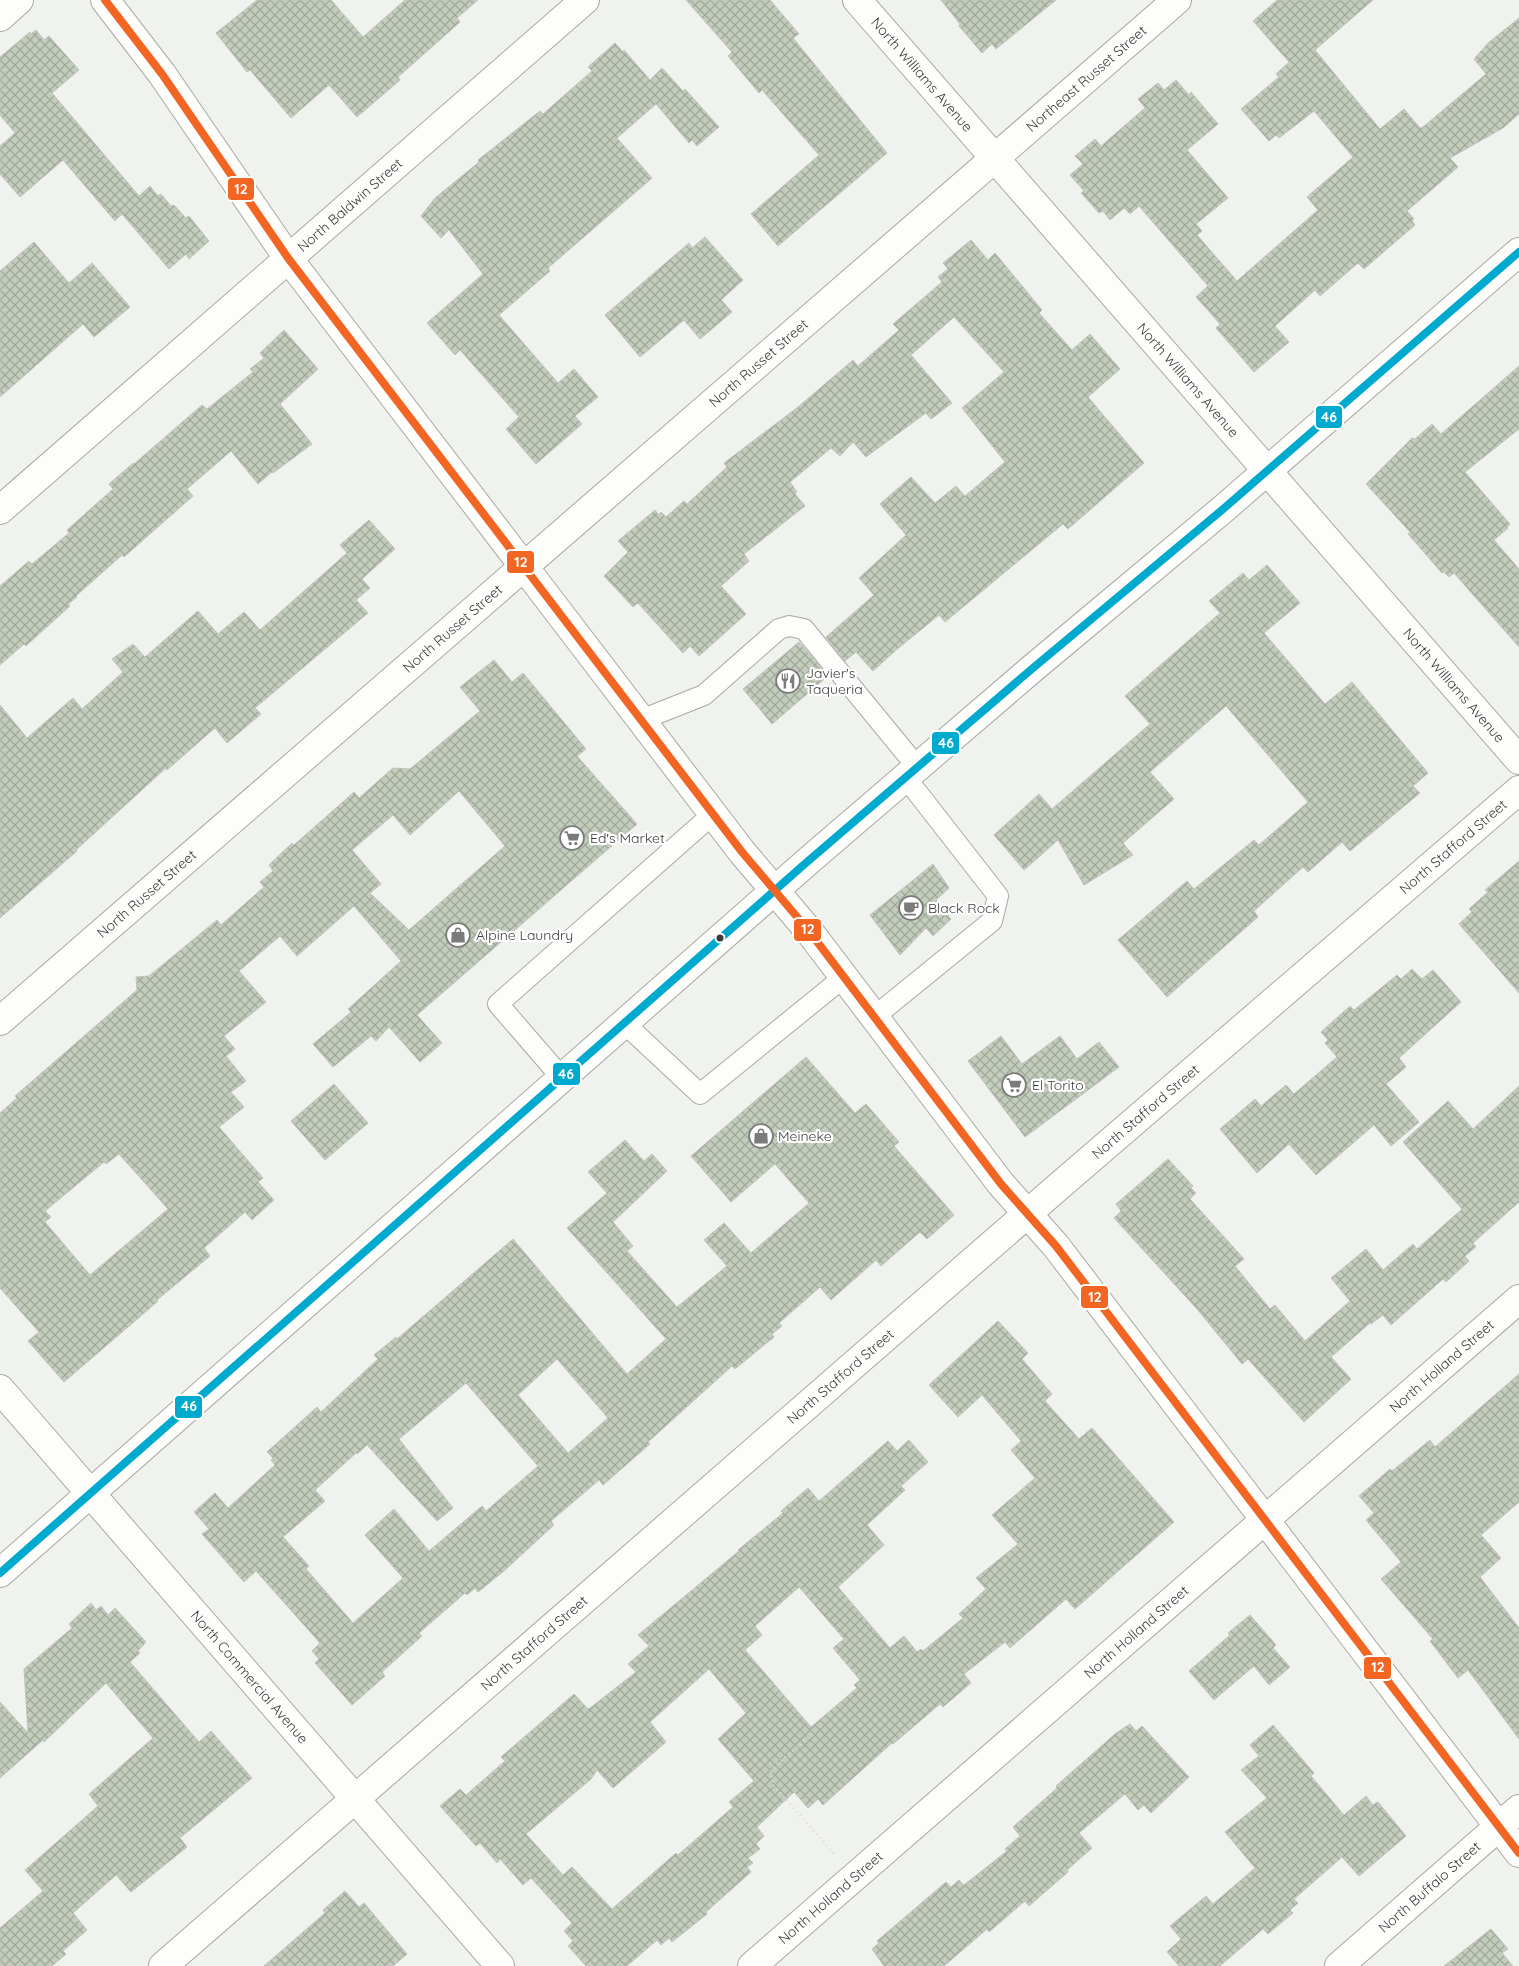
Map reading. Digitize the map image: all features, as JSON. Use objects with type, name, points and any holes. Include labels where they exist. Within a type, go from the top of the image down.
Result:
[{"type":"street","points":[[0,17],[19,0]]},
{"type":"street","points":[[105,0],[162,74],[288,258],[523,566],[713,814],[844,977],[1001,1184],[1056,1246],[1519,1853]]},
{"type":"street","name":"North Baldwin Street","points":[[0,510],[585,0]]},
{"type":"street","name":"North Williams Avenue","points":[[857,0],[996,157],[1519,760]]},
{"type":"street","name":"Northeast Russet Street","points":[[996,157],[1177,0]]},
{"type":"street","name":"North Russet Street","points":[[0,1021],[996,157]]},
{"type":"street","points":[[0,1573],[624,1023],[1519,252]]},
{"type":"street","name":"North Stafford Street","points":[[163,1966],[1027,1214],[1519,790]]},
{"type":"street","name":"North Holland Street","points":[[752,1966],[1519,1299]]},
{"type":"street","name":"North Commercial Avenue","points":[[0,1389],[500,1966]]},
{"type":"street","name":"North Buffalo Street","points":[[1339,1966],[1519,1809]]},
{"type":"lane","points":[[642,720],[704,695],[779,628],[790,626],[804,629],[912,773],[998,896],[992,921],[874,1017]]},
{"type":"lane","points":[[562,1078],[498,1004],[713,814]]},
{"type":"lane","points":[[624,1023],[700,1094],[844,977]]},
{"type":"path","points":[[812,1734],[776,1765],[771,1772],[772,1784],[854,1877]]},
{"type":"building","points":[[257,0],[331,0],[363,37],[405,0],[478,0],[457,18],[460,22],[398,77],[400,80],[357,117],[329,85],[291,118],[250,70],[247,72],[216,33]]},
{"type":"building","points":[[686,0],[770,0],[799,34],[793,38],[887,153],[778,246],[751,214],[819,155],[762,90],[759,93],[728,56],[732,52]]},
{"type":"building","points":[[941,0],[1056,0],[996,49],[992,44],[982,53],[959,26],[960,24]]},
{"type":"building","points":[[1277,0],[1373,0],[1315,50],[1380,129],[1404,109],[1420,128],[1423,127],[1486,74],[1474,59],[1488,43],[1519,18],[1519,114],[1503,128],[1450,158],[1458,167],[1407,211],[1414,219],[1412,221],[1415,225],[1364,269],[1358,263],[1320,296],[1315,290],[1275,326],[1289,342],[1254,372],[1216,328],[1220,324],[1196,297],[1208,286],[1139,206],[1130,214],[1124,208],[1110,220],[1103,211],[1099,213],[1081,193],[1084,191],[1070,175],[1083,164],[1075,156],[1095,139],[1101,146],[1145,108],[1138,99],[1158,83],[1164,90],[1176,80],[1189,95],[1191,92],[1218,124],[1187,150],[1228,198],[1196,224],[1202,231],[1197,235],[1237,281],[1318,210],[1307,197],[1353,157],[1314,111],[1279,138],[1276,135],[1269,141],[1241,109],[1279,77],[1276,74],[1289,62],[1253,21]]},
{"type":"building","points":[[36,30],[44,40],[49,36],[79,70],[52,93],[139,196],[150,186],[158,196],[161,194],[171,206],[174,205],[186,218],[189,216],[209,241],[189,259],[186,254],[169,269],[122,214],[115,221],[63,160],[20,197],[0,174],[0,146],[15,133],[0,115],[0,57],[30,32],[31,34]]},
{"type":"building","points":[[615,43],[623,52],[624,50],[650,80],[662,68],[683,91],[685,89],[719,127],[697,146],[692,140],[689,143],[656,104],[617,138],[652,178],[548,268],[550,271],[499,315],[558,383],[574,369],[598,397],[575,416],[582,424],[536,464],[506,429],[519,417],[460,350],[455,355],[427,323],[483,274],[449,230],[441,238],[421,216],[435,198],[479,162],[478,160],[540,111],[543,114],[592,71],[588,67]]},
{"type":"building","points":[[705,237],[743,280],[721,300],[732,312],[700,339],[684,320],[640,357],[605,315],[689,243],[692,248]]},
{"type":"building","points":[[971,240],[988,260],[995,253],[1042,310],[1039,313],[1072,350],[1090,334],[1120,369],[1088,397],[1144,463],[1068,529],[1063,524],[945,622],[939,615],[873,671],[856,652],[845,661],[826,637],[874,595],[859,578],[906,535],[880,504],[911,477],[935,503],[956,486],[965,496],[1005,462],[962,408],[1004,372],[954,317],[911,355],[952,403],[931,419],[926,413],[866,457],[853,442],[840,456],[831,448],[790,482],[797,492],[795,494],[805,506],[744,554],[749,561],[721,586],[746,614],[699,656],[690,646],[683,653],[638,603],[633,607],[604,576],[628,552],[618,541],[655,510],[659,515],[661,512],[666,517],[684,501],[687,504],[727,467],[724,463],[798,407],[853,360],[858,366],[899,330],[893,324],[942,282],[938,277],[948,269],[943,263]]},
{"type":"building","points":[[34,242],[69,283],[92,263],[130,307],[94,337],[83,324],[0,397],[0,271]]},
{"type":"building","points":[[284,330],[318,369],[280,404],[312,444],[258,484],[231,451],[187,489],[193,496],[124,557],[122,555],[76,596],[68,604],[70,606],[26,646],[24,644],[0,665],[0,586],[29,561],[32,564],[69,533],[67,530],[113,489],[109,484],[133,463],[202,405],[207,409],[253,372],[250,369],[264,358],[260,353]]},
{"type":"building","points":[[1519,366],[1519,429],[1465,472],[1510,524],[1494,540],[1519,569],[1519,647],[1454,573],[1449,577],[1444,572],[1442,573],[1408,534],[1410,532],[1366,484],[1412,438],[1415,439],[1432,424],[1441,434]]},
{"type":"building","points":[[369,520],[395,549],[362,579],[370,588],[356,600],[368,613],[255,708],[261,714],[227,743],[215,728],[167,770],[166,768],[77,851],[0,918],[0,705],[27,738],[73,698],[82,709],[123,672],[112,659],[133,644],[145,657],[198,611],[218,634],[244,612],[260,630],[347,553],[340,545]]},
{"type":"building","points":[[1267,565],[1300,603],[1264,633],[1325,704],[1352,682],[1428,773],[1413,786],[1420,793],[1350,851],[1342,842],[1308,872],[1303,867],[1254,911],[1258,917],[1167,997],[1118,940],[1187,881],[1194,889],[1254,840],[1259,845],[1308,802],[1226,706],[1150,772],[1174,799],[1123,843],[1133,855],[1084,885],[1058,840],[1024,870],[994,835],[1039,794],[1052,809],[1150,724],[1125,696],[1220,613],[1209,601],[1243,573],[1249,580]]},
{"type":"building","points":[[799,642],[828,676],[772,724],[743,689]]},
{"type":"building","points":[[494,660],[512,682],[523,673],[586,749],[577,756],[637,824],[417,1015],[442,1043],[420,1062],[389,1027],[376,1041],[371,1036],[333,1067],[313,1044],[351,1012],[348,1009],[401,961],[354,906],[297,956],[280,936],[239,971],[266,1002],[224,1036],[235,1049],[226,1056],[246,1081],[231,1092],[244,1107],[219,1127],[263,1178],[258,1182],[274,1200],[252,1220],[245,1212],[204,1248],[210,1256],[64,1382],[28,1341],[39,1332],[0,1288],[0,1113],[17,1098],[15,1096],[137,990],[136,977],[149,976],[217,920],[221,925],[264,887],[260,882],[273,871],[269,865],[292,843],[294,845],[354,792],[359,798],[393,768],[410,769],[480,711],[460,687]],"holes":[[[459,791],[505,846],[409,930],[370,893],[381,884],[352,850],[393,815],[410,835]],[[119,1154],[168,1209],[90,1275],[45,1222],[51,1217],[45,1211],[104,1162],[106,1164]]]},
{"type":"building","points":[[1519,861],[1519,993],[1459,924],[1472,912],[1469,909],[1488,892],[1485,890]]},
{"type":"building","name":"Black Rock","points":[[933,864],[949,888],[936,900],[951,919],[933,936],[926,928],[900,955],[870,915]]},
{"type":"building","points":[[1412,969],[1422,979],[1433,970],[1461,1002],[1399,1058],[1406,1067],[1386,1084],[1419,1122],[1391,1146],[1374,1125],[1316,1175],[1289,1144],[1257,1173],[1220,1129],[1255,1099],[1261,1106],[1286,1085],[1294,1094],[1337,1057],[1325,1043],[1328,1040],[1321,1032],[1350,1006],[1354,1010],[1397,975],[1401,979]]},
{"type":"building","points":[[1001,1036],[1022,1064],[1060,1036],[1077,1059],[1099,1042],[1119,1067],[1025,1137],[968,1061]]},
{"type":"building","points":[[806,1057],[855,1113],[866,1104],[899,1142],[894,1146],[954,1215],[927,1239],[920,1232],[881,1266],[876,1260],[831,1300],[820,1287],[779,1323],[782,1326],[772,1334],[774,1337],[735,1369],[732,1366],[648,1442],[650,1444],[603,1485],[599,1480],[551,1521],[554,1525],[504,1571],[478,1592],[475,1588],[467,1595],[465,1593],[419,1633],[422,1636],[382,1672],[385,1676],[352,1705],[315,1663],[319,1659],[312,1651],[320,1643],[256,1571],[244,1582],[202,1534],[209,1529],[194,1512],[215,1493],[228,1508],[275,1465],[271,1460],[273,1458],[267,1452],[317,1407],[321,1412],[378,1359],[374,1355],[396,1337],[397,1339],[513,1239],[627,1374],[666,1339],[567,1228],[607,1193],[588,1172],[625,1140],[644,1161],[652,1154],[667,1171],[613,1222],[633,1246],[627,1251],[677,1307],[727,1266],[704,1240],[724,1223],[751,1253],[809,1203],[775,1164],[731,1202],[691,1156]],"holes":[[[557,1359],[608,1418],[568,1453],[518,1395]],[[466,1383],[538,1466],[486,1511],[482,1506],[429,1551],[394,1509],[365,1535],[403,1578],[353,1623],[306,1569],[309,1566],[283,1537],[325,1501],[315,1490],[367,1445],[437,1521],[453,1508],[399,1439]]]},
{"type":"building","points":[[334,1084],[368,1123],[325,1160],[291,1121]]},
{"type":"building","points":[[1519,1086],[1519,1202],[1473,1243],[1476,1247],[1465,1256],[1469,1261],[1446,1282],[1443,1279],[1391,1325],[1383,1315],[1370,1323],[1331,1357],[1351,1379],[1304,1422],[1248,1359],[1242,1364],[1197,1309],[1114,1218],[1121,1211],[1116,1204],[1168,1159],[1193,1186],[1191,1188],[1196,1193],[1190,1199],[1244,1259],[1235,1266],[1270,1309],[1275,1305],[1305,1341],[1350,1301],[1331,1278],[1366,1249],[1383,1270],[1413,1244],[1417,1249],[1462,1209],[1403,1142],[1448,1101],[1473,1129]]},
{"type":"building","points":[[998,1321],[1028,1353],[1022,1359],[1052,1394],[1045,1401],[1079,1439],[1092,1428],[1174,1522],[1075,1609],[1066,1599],[1010,1648],[1005,1642],[964,1674],[971,1683],[943,1707],[940,1704],[892,1743],[823,1805],[818,1799],[808,1808],[794,1792],[757,1827],[764,1836],[756,1844],[760,1849],[748,1858],[753,1863],[747,1867],[751,1872],[706,1912],[707,1914],[672,1942],[669,1938],[661,1945],[657,1940],[627,1966],[586,1966],[568,1946],[573,1941],[564,1931],[572,1923],[531,1878],[523,1885],[500,1859],[497,1863],[480,1843],[476,1846],[440,1806],[460,1789],[466,1795],[505,1761],[501,1757],[574,1694],[588,1709],[636,1672],[628,1664],[649,1646],[638,1635],[783,1513],[781,1511],[808,1488],[819,1501],[888,1441],[897,1451],[909,1440],[928,1462],[901,1486],[905,1490],[867,1525],[884,1545],[838,1587],[890,1648],[904,1636],[917,1652],[921,1649],[923,1651],[963,1618],[959,1614],[986,1589],[976,1578],[1018,1544],[992,1515],[1035,1478],[1011,1450],[1021,1441],[982,1395],[958,1417],[929,1385]],"holes":[[[799,1587],[844,1639],[833,1648],[860,1680],[854,1685],[857,1688],[811,1727],[745,1650],[762,1635],[755,1626]],[[709,1669],[746,1713],[718,1739],[754,1781],[729,1802],[733,1807],[678,1855],[676,1853],[612,1909],[572,1867],[563,1875],[526,1834],[591,1779],[597,1770],[613,1788],[666,1742],[650,1722]]]},
{"type":"building","points":[[1519,1374],[1519,1502],[1481,1535],[1501,1558],[1480,1577],[1519,1628],[1519,1739],[1468,1670],[1458,1678],[1430,1641],[1433,1639],[1381,1579],[1401,1562],[1366,1520],[1374,1513],[1359,1496],[1390,1469],[1392,1471],[1430,1440],[1435,1447]]},
{"type":"building","points":[[91,1603],[96,1610],[101,1606],[108,1615],[115,1608],[146,1642],[138,1651],[140,1653],[130,1662],[199,1742],[211,1731],[252,1778],[180,1838],[187,1847],[131,1892],[116,1875],[73,1913],[87,1930],[63,1951],[66,1954],[52,1966],[0,1966],[0,1928],[43,1891],[25,1870],[98,1806],[89,1794],[153,1738],[106,1683],[44,1742],[43,1740],[0,1778],[0,1702],[28,1733],[24,1669],[72,1628],[69,1624]]},
{"type":"building","points":[[1250,1615],[1276,1645],[1273,1648],[1290,1667],[1269,1685],[1254,1666],[1214,1700],[1189,1671],[1230,1635],[1228,1633]]},
{"type":"building","points":[[1130,1724],[1136,1731],[1142,1726],[1189,1777],[1151,1813],[1144,1805],[1138,1810],[1125,1794],[1079,1833],[1092,1848],[1067,1870],[1068,1872],[1029,1906],[1025,1901],[989,1932],[987,1929],[944,1966],[884,1966],[872,1949],[879,1943],[877,1941],[946,1882],[951,1887],[959,1880],[964,1885],[1007,1851],[1005,1849],[1020,1836],[1013,1827],[1116,1733]]},
{"type":"building","points":[[1273,1725],[1314,1773],[1311,1776],[1344,1815],[1366,1796],[1373,1805],[1378,1802],[1406,1836],[1359,1876],[1342,1857],[1294,1899],[1298,1903],[1290,1910],[1293,1913],[1268,1934],[1263,1929],[1220,1966],[1179,1966],[1167,1952],[1181,1939],[1170,1926],[1206,1896],[1213,1904],[1255,1868],[1225,1832],[1267,1798],[1241,1770],[1259,1756],[1250,1745]]},
{"type":"building","points":[[345,1891],[359,1907],[364,1903],[407,1954],[393,1966],[264,1966],[325,1913],[323,1910]]},
{"type":"building","points":[[1491,1929],[1508,1949],[1502,1953],[1513,1966],[1444,1966]]},
{"type":"transit line","name":"12","points":[[105,0],[162,74],[288,258],[742,852],[809,931],[1001,1184],[1056,1246],[1519,1853]]},
{"type":"transit line","name":"46","points":[[0,1573],[807,862],[1033,668],[1222,510],[1519,252]]},
{"type":"place","name":"Javier's Taqueria","points":[[788,681]]},
{"type":"place","name":"Ed's Market","points":[[572,838]]},
{"type":"place","name":"Black Rock","points":[[911,908]]},
{"type":"place","name":"Alpine Laundry","points":[[458,935]]},
{"type":"place","name":"El Torito","points":[[1014,1085]]},
{"type":"place","name":"Meineke","points":[[761,1136]]}]
